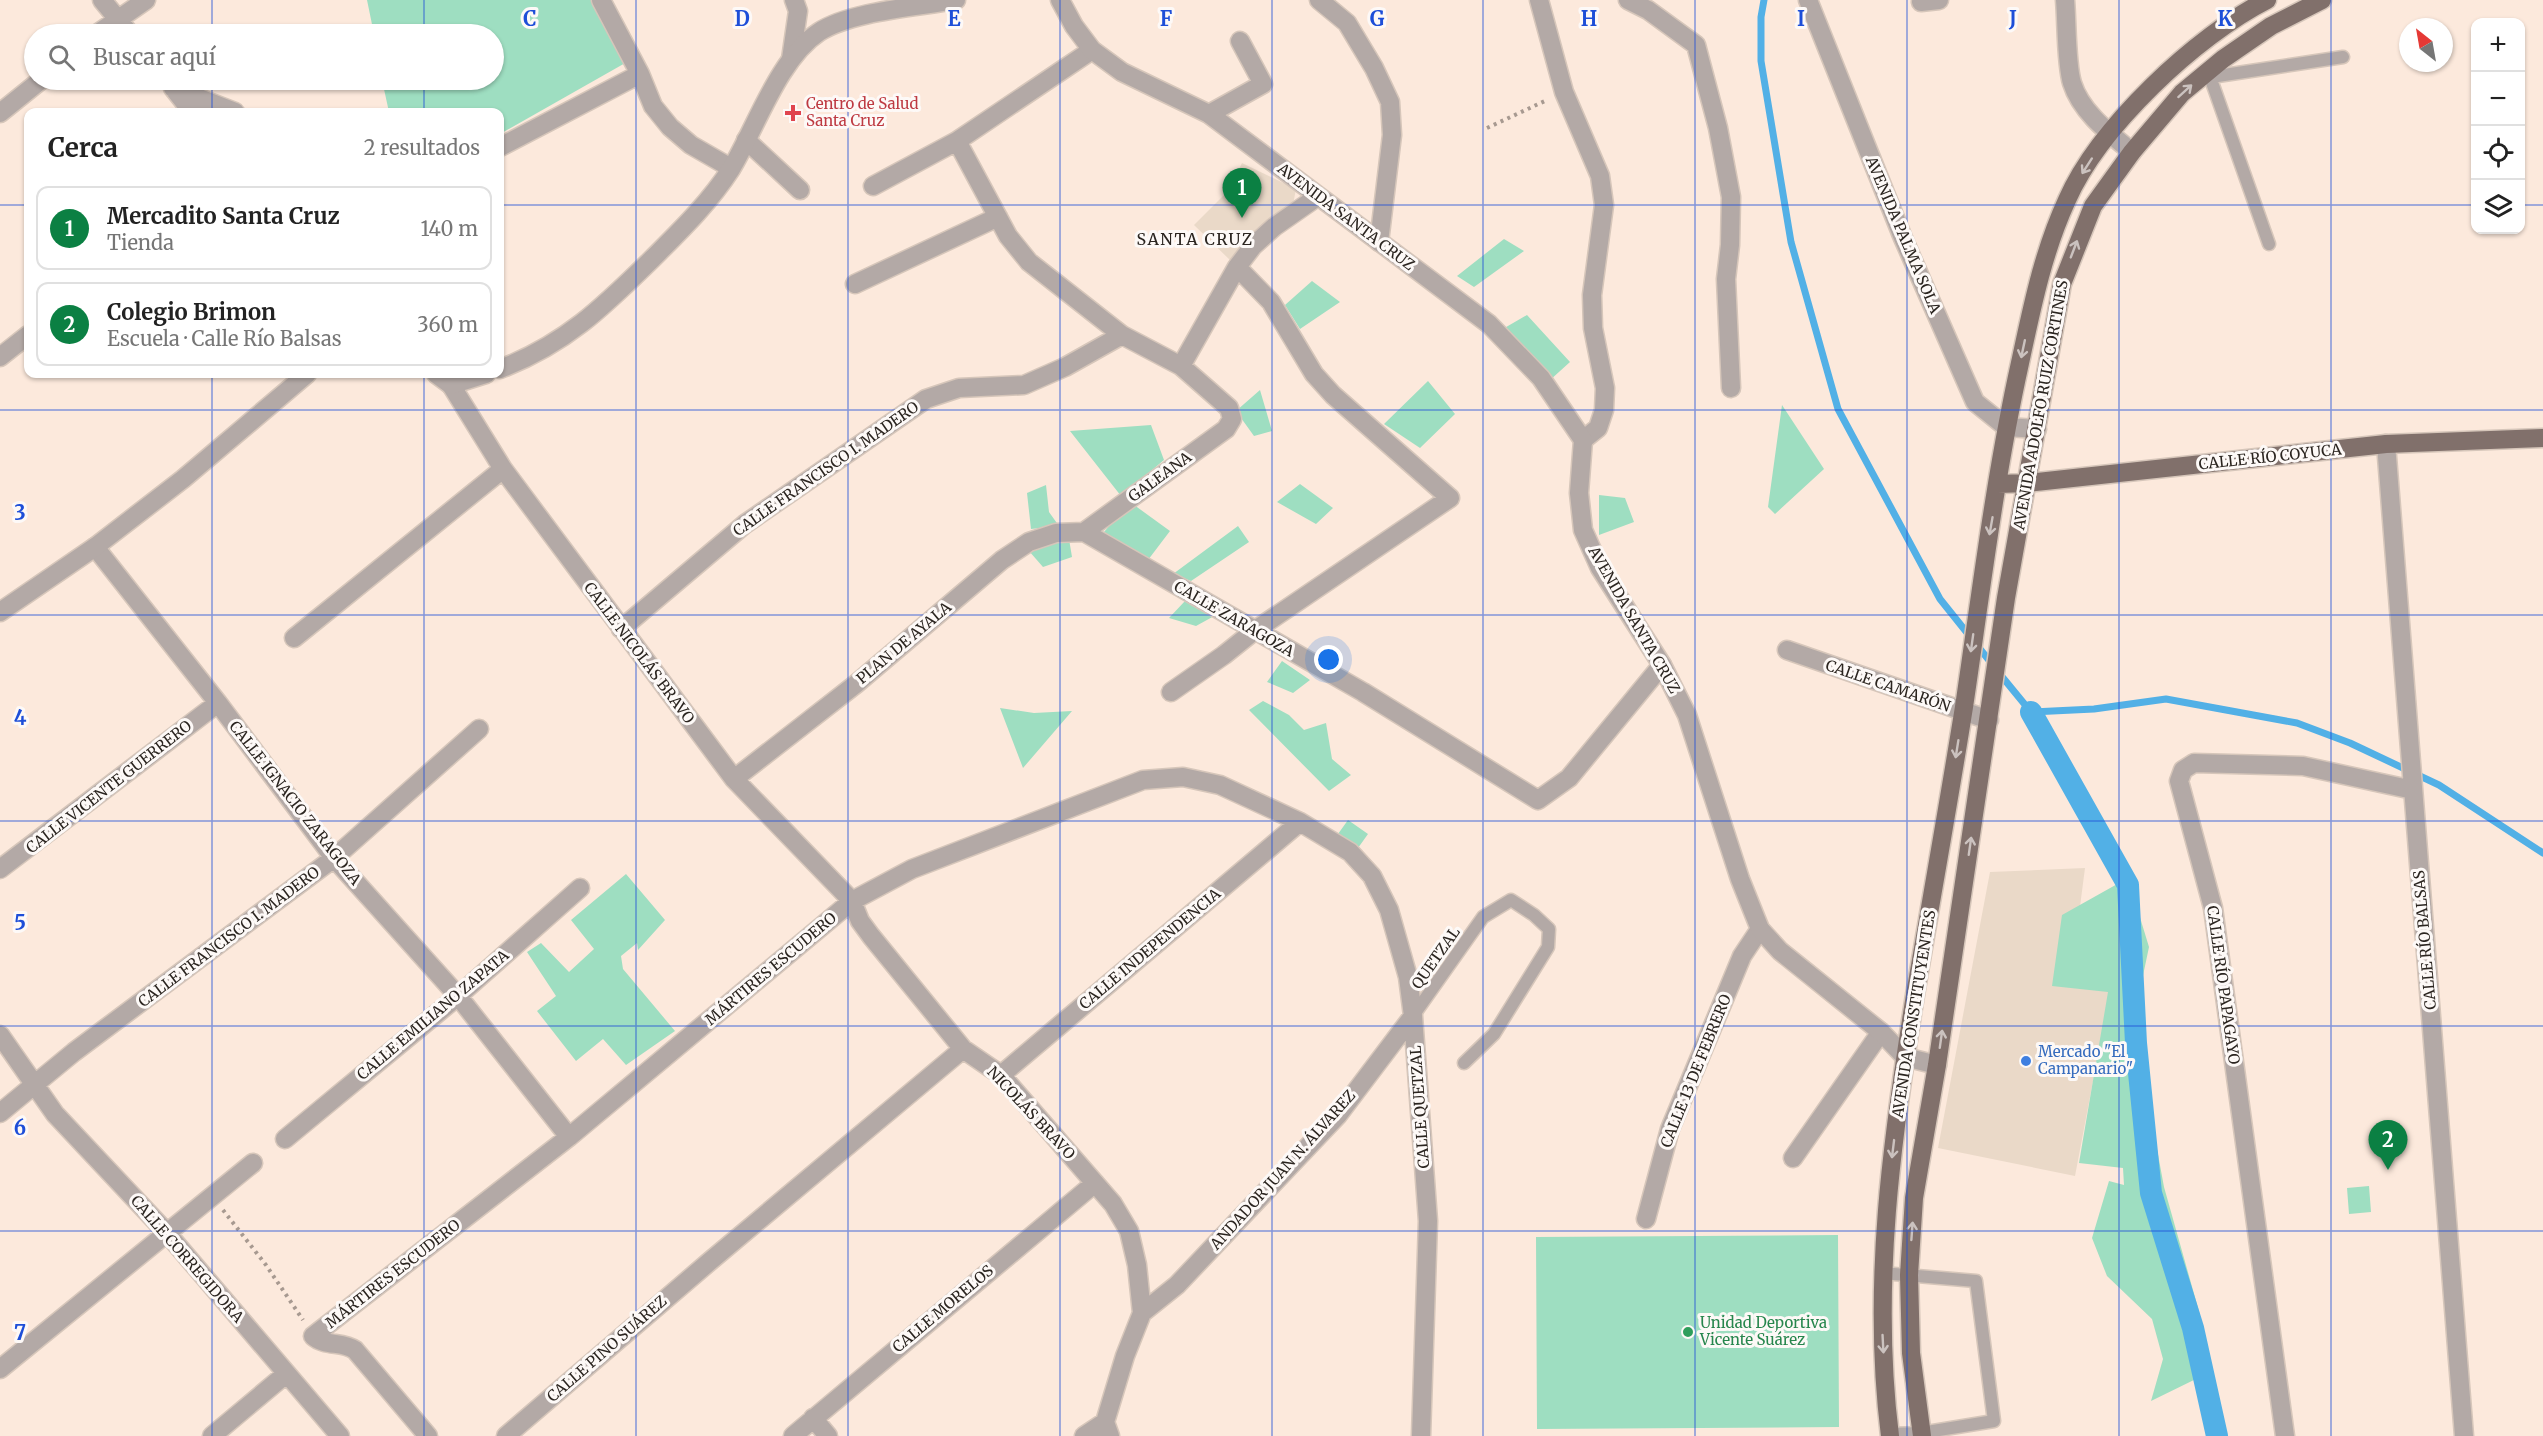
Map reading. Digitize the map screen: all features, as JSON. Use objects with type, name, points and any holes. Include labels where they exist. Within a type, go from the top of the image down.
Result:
[{"type":"main road","name":"AVENIDA ADOLFO RUIZ CORTINES","points":[[1979,594],[2006,427],[2038,280],[2051,238],[2069,195],[2108,133],[2170,68],[2214,34],[2267,0]]},
{"type":"main road","name":"AVENIDA ADOLFO RUIZ CORTINES","points":[[2006,598],[2061,284],[2093,206],[2132,152],[2182,93],[2271,26],[2322,0]]},
{"type":"main road","name":"CALLE RÍO COYUCA","points":[[1998,484],[2027,483],[2386,444],[2543,438]]},
{"type":"main road","name":"AVENIDA CONSTITUYENTES","points":[[1890,1435],[1882,1343],[1882,1273],[1888,1188],[1905,1057],[1963,712],[1979,594]]},
{"type":"main road","name":"AVENIDA CONSTITUYENTES","points":[[1921,1434],[1911,1353],[1909,1275],[1914,1198],[1937,1065],[2006,598]]},
{"type":"street","points":[[102,0],[122,24]]},
{"type":"street","points":[[110,24],[146,0]]},
{"type":"street","points":[[601,0],[640,74],[652,106],[670,127],[691,145],[731,168]]},
{"type":"street","points":[[791,59],[798,11],[794,0]]},
{"type":"street","points":[[504,367],[532,356],[565,337],[602,308],[700,211],[731,168],[791,59],[819,32],[852,18],[956,0]]},
{"type":"street","name":"AVENIDA SANTA CRUZ","points":[[1060,0],[1074,26],[1092,50],[1122,72],[1209,114],[1489,324],[1541,378],[1583,440],[1579,493],[1583,530],[1600,568],[1662,665],[1687,715],[1740,879],[1760,929],[1780,951],[1881,1032],[1905,1057]]},
{"type":"street","points":[[1319,0],[1347,23],[1374,68],[1390,102],[1392,135],[1379,242]]},
{"type":"street","points":[[1539,0],[1564,92],[1600,176],[1604,205],[1592,295],[1593,328],[1605,388],[1604,410],[1598,428],[1583,440]]},
{"type":"street","points":[[1628,0],[1648,10],[1696,45],[1718,128],[1731,197],[1730,245],[1726,279],[1731,388]]},
{"type":"street","name":"AVENIDA PALMA SOLA","points":[[1808,0],[1903,238],[1975,402],[2006,427]]},
{"type":"street","points":[[2065,0],[2072,82],[2084,106],[2108,133],[2132,152]]},
{"type":"street","points":[[1209,114],[1263,84],[1240,41]]},
{"type":"street","points":[[873,186],[957,141],[1092,50]]},
{"type":"street","points":[[504,145],[640,74]]},
{"type":"street","points":[[0,113],[29,90]]},
{"type":"street","points":[[175,90],[189,108]]},
{"type":"street","points":[[184,90],[226,108]]},
{"type":"street","points":[[746,140],[800,190]]},
{"type":"street","points":[[957,141],[1008,236],[1029,262],[1122,335],[1181,366],[1237,267],[1253,246],[1274,227],[1317,197]]},
{"type":"street","points":[[855,284],[998,217]]},
{"type":"street","points":[[1171,692],[1254,631],[1450,498],[1321,381],[1300,352],[1271,302],[1237,267]]},
{"type":"street","name":"CALLE FRANCISCO I. MADERO","points":[[621,629],[745,524],[926,399],[959,388],[1023,385],[1065,368],[1122,335]]},
{"type":"street","points":[[0,357],[24,338]]},
{"type":"street","name":"GALEANA","points":[[1084,532],[1226,429],[1232,419],[1229,408],[1181,366]]},
{"type":"street","points":[[0,612],[94,547],[183,478],[302,378]]},
{"type":"street","points":[[441,378],[451,385],[473,378]]},
{"type":"street","name":"CALLE NICOLÁS BRAVO","points":[[451,385],[503,468],[734,779],[852,901]]},
{"type":"street","points":[[2006,427],[2037,429]]},
{"type":"street","name":"CALLE RÍO BALSAS","points":[[2386,444],[2464,1436]]},
{"type":"street","points":[[294,638],[503,468]]},
{"type":"street","name":"CALLE ZARAGOZA","points":[[1084,532],[1363,692],[1538,800],[1569,778],[1662,665]]},
{"type":"street","name":"PLAN DE AYALA","points":[[734,779],[856,684],[1002,560],[1029,542],[1056,533],[1084,532]]},
{"type":"street","name":"CALLE IGNACIO ZARAGOZA","points":[[94,547],[218,703],[334,858],[458,996],[569,1137]]},
{"type":"street","name":"CALLE CAMARÓN","points":[[1787,650],[1989,720]]},
{"type":"street","name":"CALLE VICENTE GUERRERO","points":[[0,869],[218,703]]},
{"type":"street","name":"CALLE FRANCISCO I. MADERO","points":[[0,1113],[33,1084],[334,858],[479,729]]},
{"type":"street","name":"CALLE RÍO PAPAGAYO","points":[[2285,1436],[2213,908],[2179,781],[2183,770],[2194,763],[2303,766],[2413,783]]},
{"type":"street","name":"MÁRTIRES ESCUDERO","points":[[313,1336],[569,1137],[852,901],[912,869],[1143,780],[1183,777],[1220,785],[1300,822]]},
{"type":"street","name":"CALLE QUETZAL","points":[[1300,822],[1350,852],[1372,876],[1389,910],[1400,941],[1413,1016],[1428,1221],[1421,1436]]},
{"type":"street","name":"CALLE INDEPENDENCIA","points":[[1001,1075],[1300,822]]},
{"type":"street","name":"CALLE EMILIANO ZAPATA","points":[[285,1139],[458,996],[580,888]]},
{"type":"street","name":"NICOLÁS BRAVO","points":[[852,901],[860,921],[871,936],[963,1049],[1001,1075],[1113,1204],[1129,1231],[1137,1265],[1142,1313]]},
{"type":"street","name":"CALLE 13 DE FEBRERO","points":[[1646,1219],[1670,1129],[1742,956],[1760,929]]},
{"type":"street","name":"ANDADOR JUAN N. ÁLVAREZ","points":[[1142,1313],[1177,1285],[1338,1114],[1413,1016]]},
{"type":"street","points":[[1793,1158],[1881,1032]]},
{"type":"street","name":"CALLE CORREGIDORA","points":[[0,1035],[33,1084],[84,1147],[166,1232],[340,1436]]},
{"type":"street","name":"CALLE PINO SUÁREZ","points":[[506,1436],[963,1049]]},
{"type":"street","points":[[1905,1057],[1937,1065]]},
{"type":"street","points":[[0,1369],[253,1163]]},
{"type":"street","name":"CALLE MORELOS","points":[[792,1436],[1095,1183]]},
{"type":"street","points":[[1084,1436],[1107,1429],[1125,1356],[1142,1313]]},
{"type":"street","points":[[313,1336],[320,1342],[343,1345],[355,1350],[428,1436]]},
{"type":"street","points":[[212,1436],[286,1374]]},
{"type":"street","points":[[813,1418],[828,1436]]},
{"type":"lane","points":[[2269,244],[2210,74],[2343,57]]},
{"type":"lane","name":"QUETZAL","points":[[1413,1016],[1483,917],[1511,900],[1534,915],[1549,929],[1548,947],[1494,1034],[1464,1063]]},
{"type":"lane","points":[[1882,1273],[1976,1281],[1994,1421],[1921,1434],[1890,1435]]},
{"type":"path","points":[[1487,128],[1564,92]]},
{"type":"path","points":[[211,1195],[266,1264],[313,1336]]},
{"type":"shaded area","points":[[1242,163],[1296,189],[1292,210],[1232,262],[1194,225],[1228,191]]},
{"type":"shaded area","name":"Mercado \"El Campanario\"","points":[[2085,868],[2072,968],[2113,976],[2075,1176],[1938,1148],[1990,872]]},
{"type":"green space","points":[[367,0],[595,0],[627,62],[504,132],[504,108],[388,108],[384,90],[504,90],[504,24],[372,24]]},
{"type":"green space","points":[[1504,239],[1524,251],[1474,287],[1457,276]]},
{"type":"green space","points":[[1312,281],[1340,302],[1300,329],[1285,305]]},
{"type":"green space","points":[[1527,315],[1570,362],[1549,381],[1501,330]]},
{"type":"green space","points":[[1428,381],[1455,414],[1420,448],[1384,424]]},
{"type":"green space","points":[[1260,390],[1272,431],[1254,436],[1236,411]]},
{"type":"green space","points":[[1782,405],[1824,469],[1775,514],[1768,507]]},
{"type":"green space","points":[[1151,425],[1164,460],[1121,496],[1070,431]]},
{"type":"green space","points":[[1300,484],[1333,508],[1316,524],[1277,502]]},
{"type":"green space","points":[[1046,485],[1049,512],[1059,526],[1031,529],[1027,493]]},
{"type":"green space","points":[[1599,495],[1625,498],[1634,522],[1599,535]]},
{"type":"green space","points":[[1130,502],[1170,531],[1148,560],[1104,532]]},
{"type":"green space","points":[[1238,526],[1249,542],[1191,581],[1173,574]]},
{"type":"green space","points":[[1068,533],[1072,557],[1043,567],[1029,551]]},
{"type":"green space","points":[[1185,601],[1216,615],[1196,626],[1169,618]]},
{"type":"green space","points":[[1282,661],[1310,680],[1293,693],[1267,682]]},
{"type":"green space","points":[[1263,701],[1289,715],[1304,730],[1326,723],[1332,759],[1351,775],[1329,791],[1249,710]]},
{"type":"green space","points":[[1000,708],[1034,713],[1072,711],[1023,768]]},
{"type":"green space","points":[[1348,820],[1368,834],[1358,848],[1338,834]]},
{"type":"green space","points":[[626,874],[665,920],[638,950],[637,943],[621,956],[623,969],[675,1031],[626,1065],[603,1039],[576,1061],[537,1011],[556,996],[527,952],[541,943],[569,972],[594,949],[571,920]]},
{"type":"green space","points":[[2128,878],[2149,947],[2141,985],[2143,1073],[2164,1187],[2200,1315],[2200,1377],[2151,1401],[2163,1359],[2152,1319],[2107,1276],[2092,1238],[2109,1181],[2124,1185],[2123,1168],[2079,1163],[2108,992],[2052,986],[2062,915]]},
{"type":"green space","points":[[2369,1186],[2371,1212],[2349,1214],[2347,1188]]},
{"type":"green space","name":"Unidad Deportiva Vicente Suárez","points":[[1838,1235],[1839,1427],[1537,1429],[1536,1237]]},
{"type":"waterway","points":[[1764,0],[1761,17],[1761,61],[1791,242],[1838,409],[1940,599],[1992,664]]},
{"type":"waterway","points":[[1999,673],[2031,712],[2094,709],[2166,699],[2297,723],[2350,743],[2439,785],[2543,853]]},
{"type":"waterway","points":[[2031,712],[2128,885],[2136,1043],[2151,1193],[2193,1328],[2217,1436]]},
{"type":"place","name":"Centro de Salud Santa Cruz","points":[[793,113]]},
{"type":"place","name":"Mercadito Santa Cruz","points":[[1242,218]]},
{"type":"place","name":"Mercado \"El Campanario\"","points":[[2026,1061]]},
{"type":"place","name":"Colegio Brimon","points":[[2388,1170]]},
{"type":"place","name":"Unidad Deportiva Vicente Suárez","points":[[1688,1332]]},
{"type":"district","name":"SANTA CRUZ","points":[[1195,239]]}]
